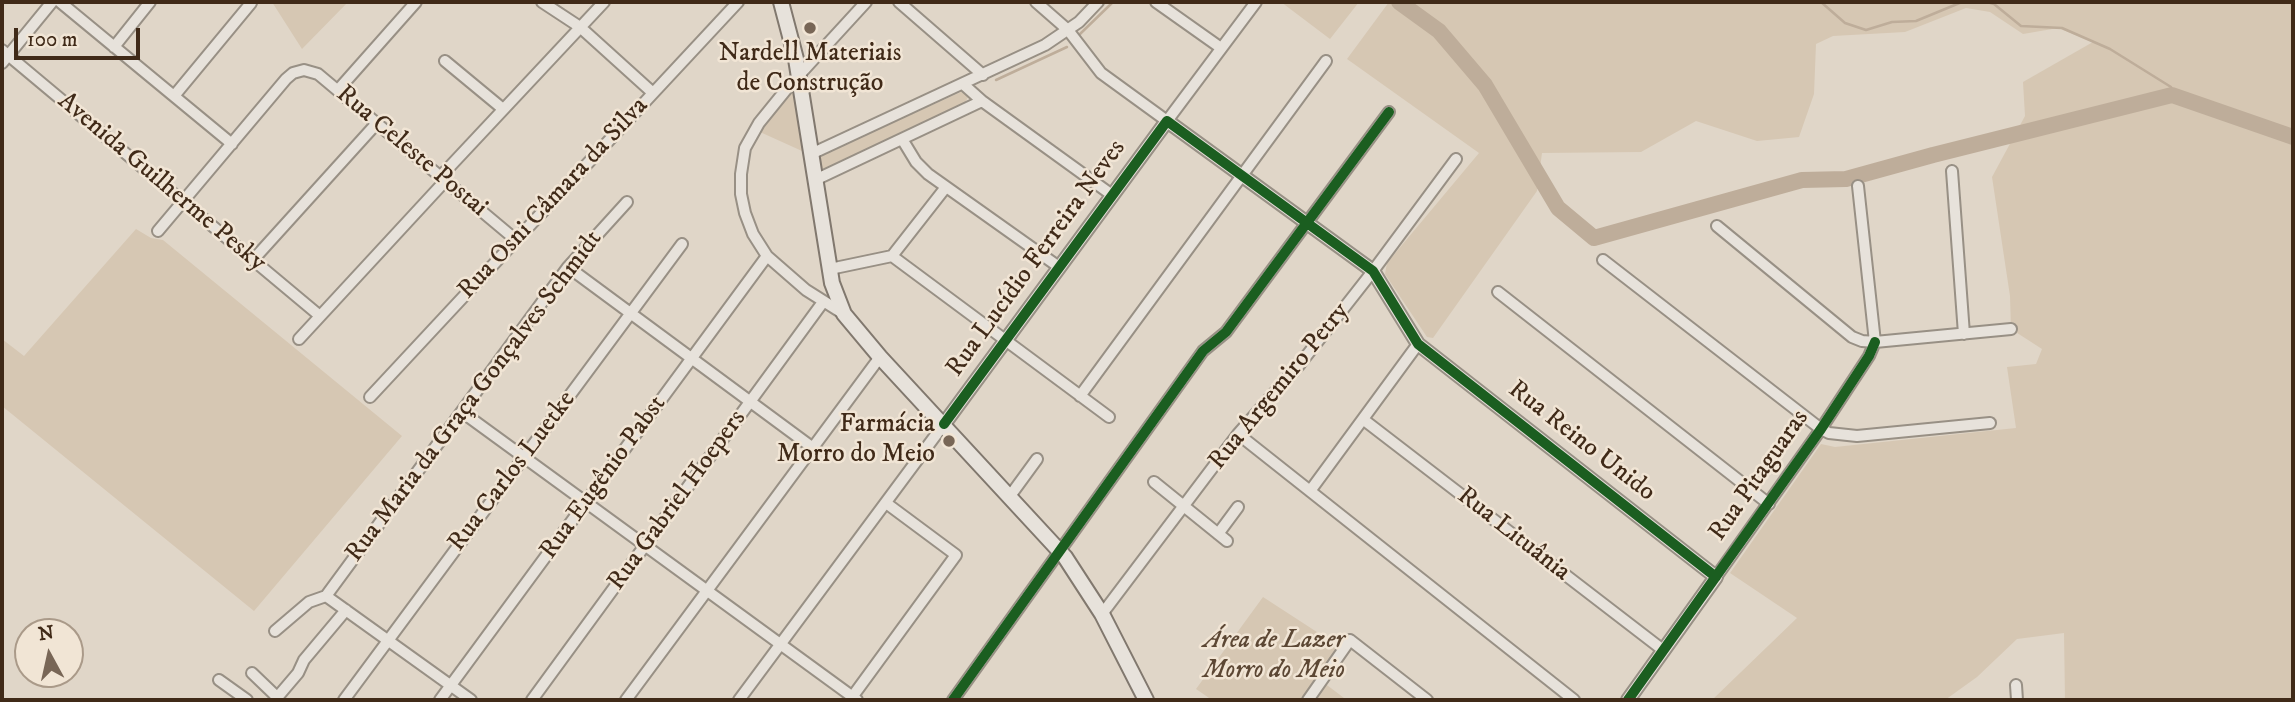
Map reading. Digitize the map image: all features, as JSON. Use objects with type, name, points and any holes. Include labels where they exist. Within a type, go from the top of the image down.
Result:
[{"type":"main road","points":[[781,2],[799,75],[835,295],[844,314],[880,357],[1060,551],[1102,614],[1146,700]]},
{"type":"street","points":[[4,56],[52,2]]},
{"type":"street","points":[[60,2],[232,144],[158,231]]},
{"type":"street","points":[[114,47],[150,2]]},
{"type":"street","points":[[338,90],[416,2]]},
{"type":"street","points":[[542,2],[580,27],[653,93]]},
{"type":"street","points":[[299,339],[503,109],[604,2]]},
{"type":"street","name":"Rua Osni Câmara da Silva","points":[[370,397],[738,2]]},
{"type":"street","points":[[844,314],[788,276],[767,256],[753,234],[745,213],[741,184],[742,157],[752,132],[799,75],[866,2]]},
{"type":"street","points":[[899,2],[983,75]]},
{"type":"street","points":[[1036,2],[1068,30],[1101,73],[1373,271],[1418,344],[1310,491]]},
{"type":"street","points":[[811,154],[1045,45],[1068,30],[1098,2]]},
{"type":"street","points":[[1156,2],[1221,48]]},
{"type":"street","name":"Rua Lucídio Ferreira Neves","points":[[739,700],[1256,2]]},
{"type":"street","points":[[174,96],[251,3]]},
{"type":"street","name":"Avenida Guilherme Pesky","points":[[4,56],[320,316]]},
{"type":"street","points":[[445,61],[503,109]]},
{"type":"street","points":[[1080,396],[1326,61]]},
{"type":"street","name":"Rua Celeste Postai","points":[[232,144],[293,73],[304,70],[318,74],[516,240]]},
{"type":"street","points":[[963,84],[982,101],[1112,195]]},
{"type":"street","points":[[815,180],[982,101]]},
{"type":"street","points":[[953,700],[1203,351],[1226,332],[1390,112]]},
{"type":"street","points":[[253,260],[377,123]]},
{"type":"street","points":[[902,139],[916,162],[946,187],[1059,267]]},
{"type":"street","name":"Rua Argemiro Petry","points":[[1102,614],[1238,434],[1300,364],[1457,159]]},
{"type":"street","points":[[1952,171],[1964,334]]},
{"type":"street","points":[[1858,186],[1875,342]]},
{"type":"street","points":[[830,269],[892,256],[946,187]]},
{"type":"street","name":"Rua Maria da Graça Gonçalves Schmidt","points":[[326,596],[568,267],[627,202]]},
{"type":"street","points":[[1717,226],[1852,337],[1861,341],[1875,342],[2011,329]]},
{"type":"street","name":"Rua Carlos Luetke","points":[[344,700],[682,244]]},
{"type":"street","name":"Rua Eugênio Pabst","points":[[440,700],[767,256]]},
{"type":"street","points":[[892,256],[1109,417]]},
{"type":"street","points":[[1603,260],[1821,429],[1835,435],[1990,423]]},
{"type":"street","points":[[568,267],[813,448]]},
{"type":"street","points":[[1499,292],[1769,503]]},
{"type":"street","name":"Rua Gabriel Hoepers","points":[[532,700],[823,302]]},
{"type":"street","name":"Rua Pitaguaras","points":[[1628,700],[1821,429],[1869,356],[1875,342]]},
{"type":"street","name":"Rua Reino Unido","points":[[1418,344],[1716,577]]},
{"type":"street","points":[[626,700],[880,357]]},
{"type":"street","points":[[462,412],[853,699],[956,555],[886,503]]},
{"type":"street","name":"Rua Lituânia","points":[[1364,420],[1663,650]]},
{"type":"street","points":[[1238,434],[1574,700]]},
{"type":"street","points":[[1010,496],[1037,459]]},
{"type":"street","points":[[1154,482],[1222,537],[1238,507]]},
{"type":"street","points":[[275,631],[310,602],[326,596],[471,700]]},
{"type":"street","points":[[252,673],[276,699],[298,673],[304,660],[346,610]]},
{"type":"street","points":[[1308,700],[1350,640],[1427,700]]},
{"type":"street","points":[[219,680],[247,700]]},
{"type":"street","points":[[2016,685],[2017,700]]},
{"type":"green space","points":[[272,2],[348,2],[302,49]]},
{"type":"green space","points":[[1281,2],[1359,2],[1330,39]]},
{"type":"green space","points":[[1389,2],[2293,2],[2293,700],[2065,700],[2064,633],[2017,639],[1977,677],[1945,700],[1712,700],[1797,618],[1730,573],[1821,444],[1835,447],[2016,428],[2007,367],[2036,364],[2042,349],[2011,329],[2010,296],[1992,177],[2025,116],[2023,82],[2093,42],[2058,28],[2023,34],[1990,12],[1966,8],[1905,32],[1833,36],[1816,44],[1814,94],[1799,137],[1757,141],[1696,121],[1641,152],[1542,153],[1537,191],[1433,338],[1427,337],[1385,274],[1387,263],[1479,153],[1347,59]]},
{"type":"green space","points":[[793,90],[802,151],[760,132]]},
{"type":"green space","points":[[961,92],[968,97],[964,105],[824,170],[820,165],[821,155]]},
{"type":"green space","points":[[136,229],[151,238],[163,240],[402,436],[254,611],[2,406],[2,339],[24,356]]},
{"type":"green space","name":"Área de Lazer Morro do Meio","points":[[1263,597],[1340,647],[1319,679],[1344,698],[1342,700],[1212,700],[1196,689]]},
{"type":"waterway","points":[[1080,34],[1113,2]]},
{"type":"waterway","points":[[1399,2],[1439,31],[1485,85],[1558,208],[1594,238],[1802,180],[1846,179],[2172,95],[2293,137]]},
{"type":"waterway","points":[[1821,2],[1845,23],[1866,30],[1892,22],[1916,21],[1962,2]]},
{"type":"waterway","points":[[1987,2],[1994,4],[2021,26],[2062,28],[2110,49],[2171,87],[2172,95]]},
{"type":"waterway","points":[[996,80],[1067,47]]},
{"type":"cycle path","points":[[953,700],[1203,351],[1226,332],[1389,112]]},
{"type":"cycle path","points":[[944,424],[1167,121],[1373,271],[1418,344],[1716,577]]},
{"type":"cycle path","points":[[1628,700],[1821,429],[1869,356],[1875,342]]},
{"type":"place","name":"Nardell Materiais de Construção","points":[[810,28]]},
{"type":"place","name":"Farmácia Morro do Meio","points":[[949,441]]}]
